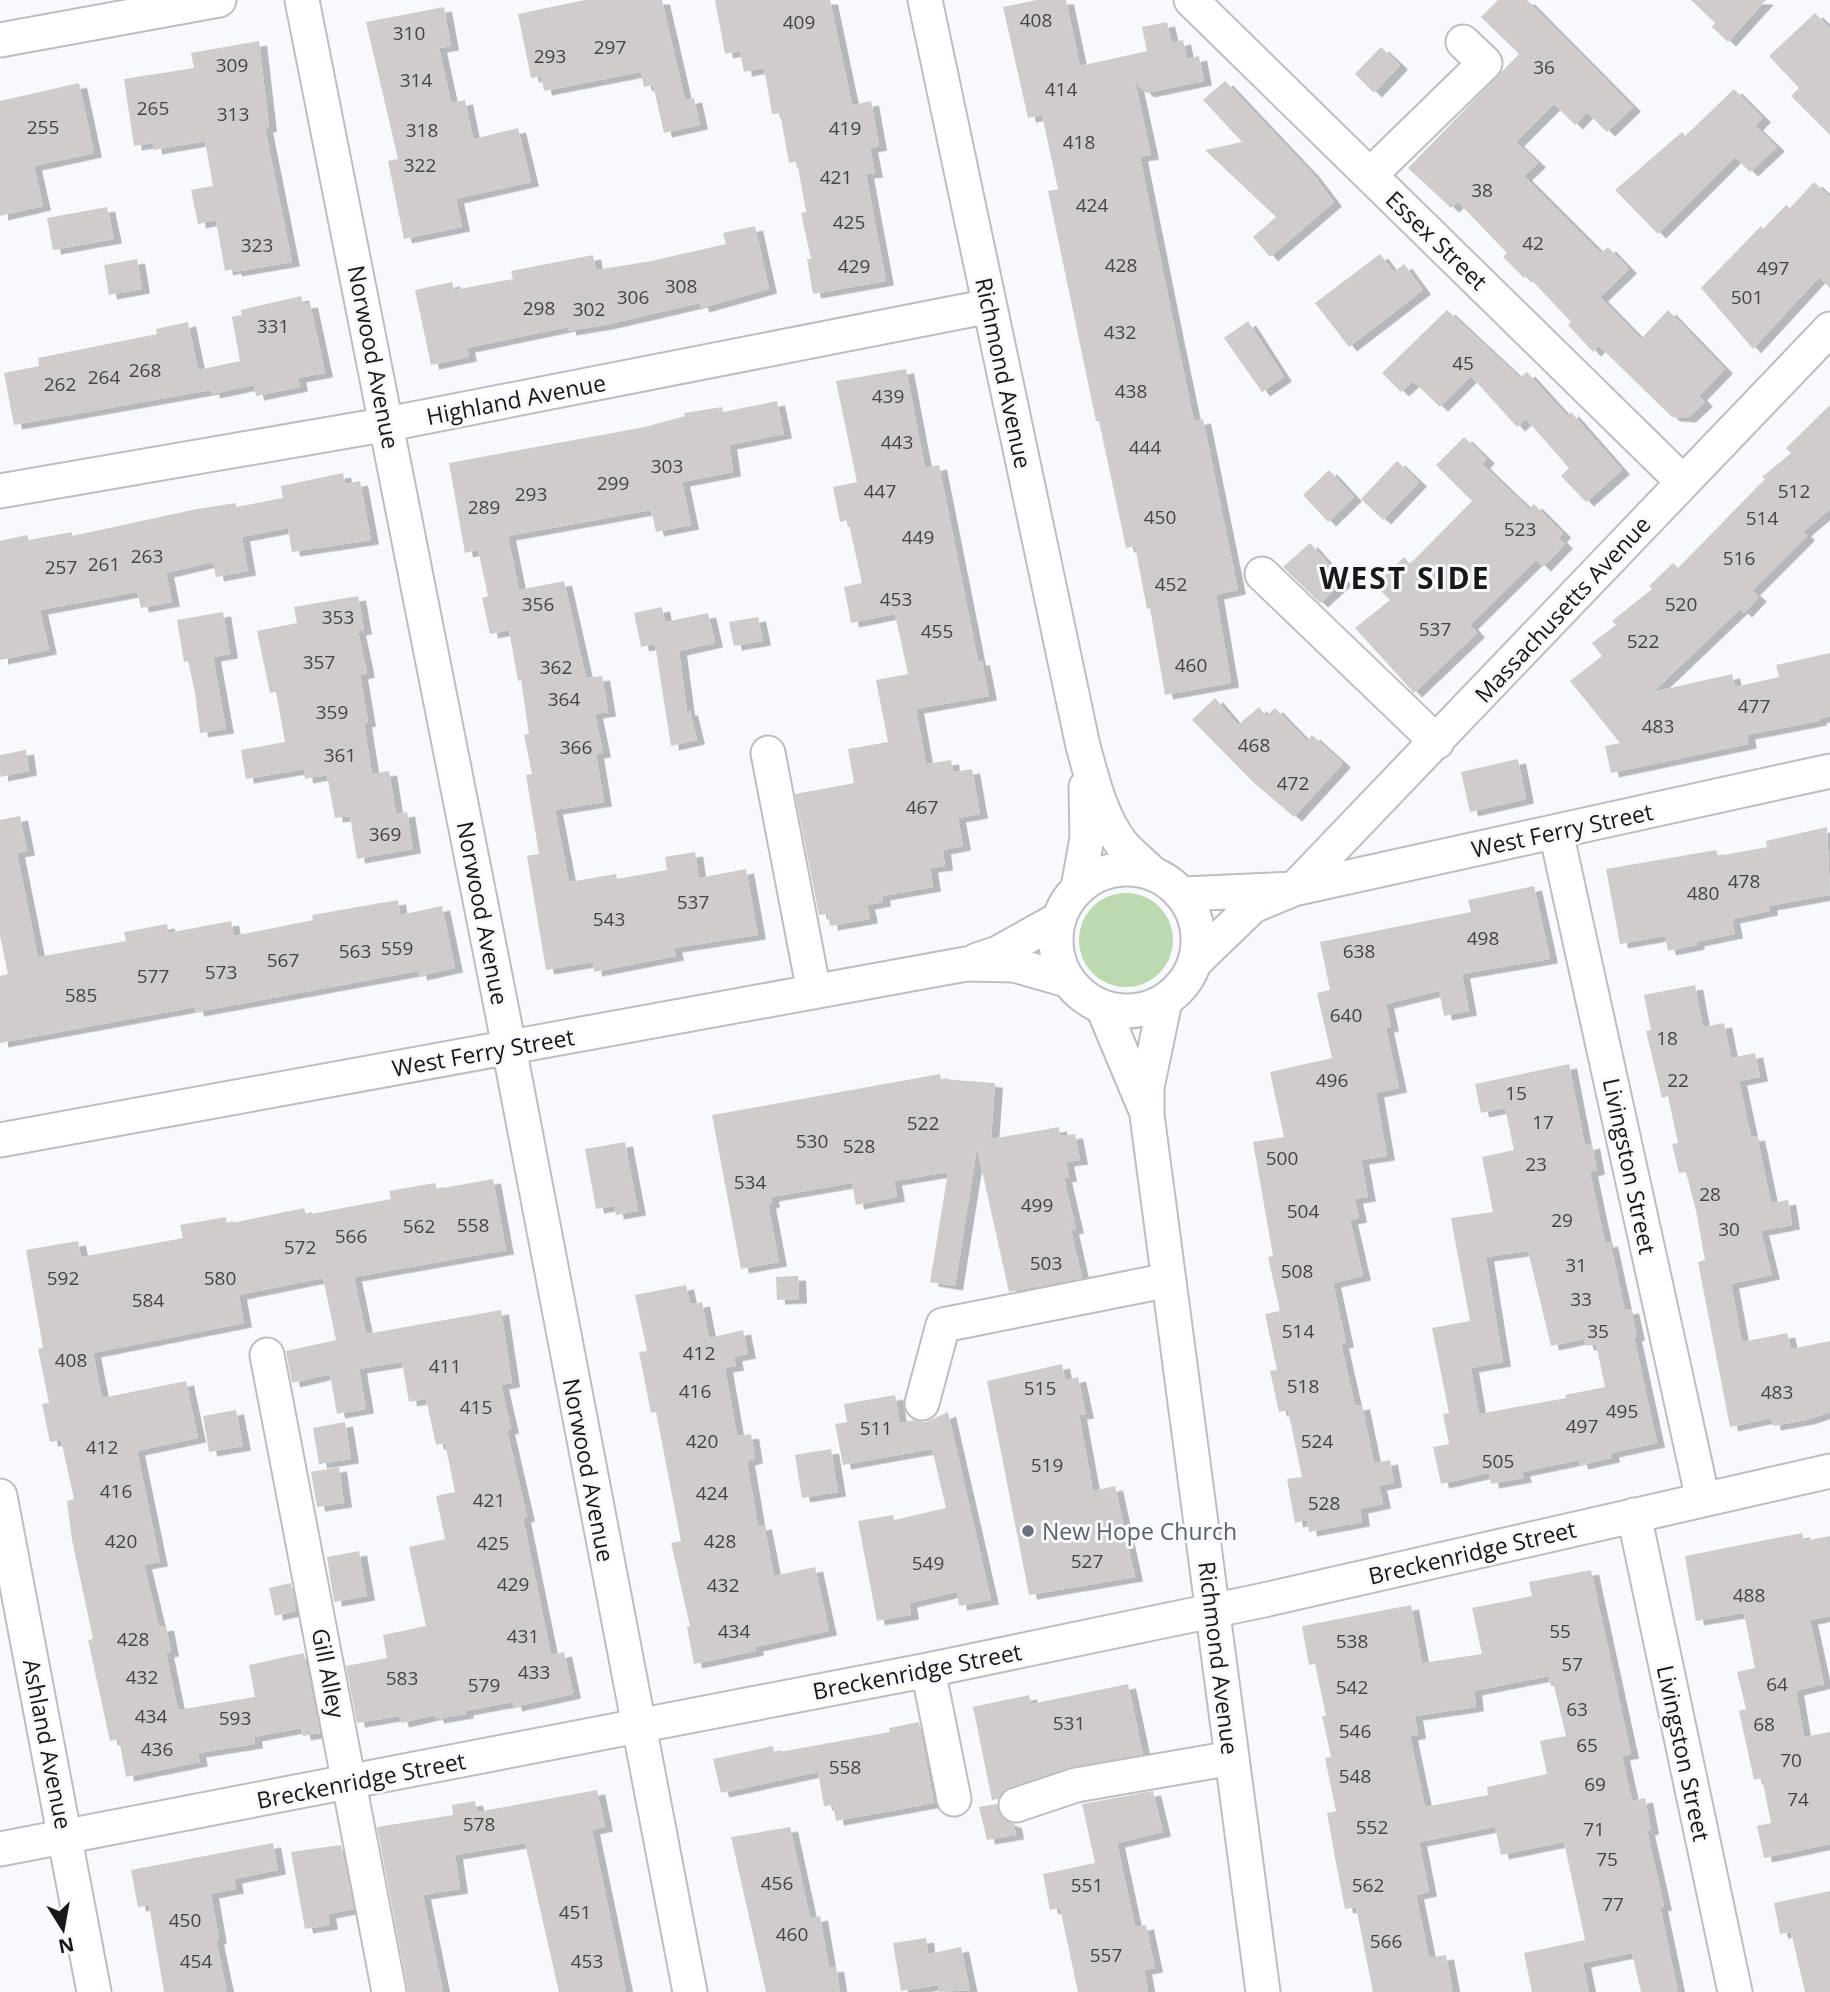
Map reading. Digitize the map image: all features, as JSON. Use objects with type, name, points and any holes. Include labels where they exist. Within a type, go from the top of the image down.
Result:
[{"type":"street","points":[[0,40],[219,0]]},
{"type":"street","name":"Norwood Avenue","points":[[302,0],[388,424],[690,1992]]},
{"type":"street","name":"Richmond Avenue","points":[[925,0],[1083,746],[1096,791],[1113,831],[1131,854],[1152,873]]},
{"type":"street","name":"Essex Street","points":[[1191,0],[1682,481]]},
{"type":"street","points":[[1370,175],[1485,63],[1463,42]]},
{"type":"street","name":"Highland Avenue","points":[[0,491],[388,424],[990,306]]},
{"type":"street","name":"Massachusetts Avenue","points":[[1294,889],[1830,329]]},
{"type":"street","points":[[1262,574],[1437,742]]},
{"type":"street","name":"Richmond Avenue","points":[[1079,888],[1087,838],[1083,746]]},
{"type":"street","points":[[768,753],[814,992]]},
{"type":"street","name":"West Ferry Street","points":[[1183,894],[1294,889],[1830,771]]},
{"type":"street","name":"Livingston Street","points":[[1556,832],[1703,1500]]},
{"type":"street","points":[[1118,869],[1152,873],[1183,894],[1196,923],[1196,961],[1183,982],[1165,1001],[1135,1011],[1103,1008],[1067,980],[1056,948],[1059,919],[1079,888],[1100,874],[1118,869]]},
{"type":"street","name":"West Ferry Street","points":[[1196,961],[1253,906],[1294,889]]},
{"type":"street","name":"West Ferry Street","points":[[0,1140],[965,964],[998,953],[1059,919]]},
{"type":"street","name":"West Ferry Street","points":[[965,964],[1014,965],[1067,980]]},
{"type":"street","name":"Richmond Avenue","points":[[1165,1001],[1147,1087],[1147,1115],[1215,1610],[1263,1992]]},
{"type":"street","name":"Richmond Avenue","points":[[1103,1008],[1147,1115]]},
{"type":"street","points":[[922,1403],[943,1325],[1169,1280]]},
{"type":"street","name":"Gill Alley","points":[[267,1355],[389,1992]]},
{"type":"street","name":"Breckenridge Street","points":[[0,1849],[928,1670],[1215,1610],[1830,1471]]},
{"type":"street","name":"Ashland Avenue","points":[[0,1496],[94,1992]]},
{"type":"street","name":"Livingston Street","points":[[1633,1515],[1735,1992]]},
{"type":"street","points":[[928,1670],[954,1799]]},
{"type":"street","points":[[1016,1805],[1076,1786],[1232,1758]]},
{"type":"green space","points":[[1126,893],[1144,896],[1159,907],[1170,922],[1173,940],[1170,958],[1159,973],[1144,984],[1126,987],[1108,984],[1093,973],[1082,958],[1079,940],[1082,922],[1093,907],[1108,896]]},
{"type":"building","points":[[585,0],[662,0],[685,100],[694,98],[700,125],[664,133],[653,85],[644,87],[641,72],[544,91],[541,76],[531,78],[518,14]]},
{"type":"building","points":[[715,0],[830,0],[852,105],[871,101],[879,146],[870,148],[875,173],[866,174],[886,281],[813,294],[807,259],[811,259],[801,213],[806,212],[797,161],[789,163],[780,113],[772,114],[764,68],[744,72],[740,51],[725,54]]},
{"type":"building","points":[[1037,0],[1066,0],[1080,66],[1147,51],[1142,27],[1167,22],[1172,43],[1183,40],[1187,59],[1199,56],[1204,81],[1146,93],[1135,82],[1151,155],[1140,157],[1177,340],[1194,421],[1203,419],[1238,590],[1216,595],[1231,683],[1165,695],[1150,608],[1147,609],[1135,546],[1126,548],[1099,421],[1096,421],[1048,191],[1058,189],[1042,115],[1028,118],[1003,7]]},
{"type":"building","points":[[1498,0],[1527,0],[1633,107],[1607,132],[1587,112],[1575,125],[1554,104],[1516,142],[1538,163],[1524,176],[1601,253],[1608,247],[1629,269],[1600,297],[1641,339],[1668,310],[1725,369],[1699,396],[1705,402],[1688,418],[1672,417],[1599,346],[1593,352],[1568,325],[1571,322],[1527,275],[1524,278],[1503,257],[1507,253],[1458,202],[1451,208],[1408,168],[1519,54],[1481,17]]},
{"type":"building","points":[[1691,0],[1766,0],[1728,42],[1712,27],[1715,23]]},
{"type":"building","points":[[444,7],[451,46],[439,48],[451,103],[465,100],[473,139],[518,128],[531,182],[456,199],[462,227],[404,239],[388,161],[398,159],[366,22]]},
{"type":"building","points":[[1815,13],[1830,28],[1830,135],[1791,96],[1799,88],[1769,56]]},
{"type":"building","points":[[259,41],[269,127],[265,128],[292,262],[234,272],[233,269],[225,271],[216,220],[198,224],[191,190],[213,186],[205,141],[154,150],[153,143],[134,146],[124,79],[194,68],[191,53]]},
{"type":"building","points":[[1381,47],[1400,65],[1374,93],[1355,74]]},
{"type":"building","points":[[1225,81],[1312,173],[1334,202],[1270,257],[1253,237],[1276,217],[1205,150],[1242,142],[1203,100]]},
{"type":"building","points":[[79,83],[94,153],[34,166],[43,206],[0,216],[0,101]]},
{"type":"building","points":[[1734,89],[1763,118],[1755,126],[1777,147],[1750,172],[1735,157],[1658,234],[1615,190],[1682,132],[1685,136]]},
{"type":"building","points":[[1814,182],[1830,197],[1830,288],[1819,277],[1753,349],[1701,288],[1761,226],[1763,229],[1786,205],[1790,208]]},
{"type":"building","points":[[107,207],[114,239],[53,250],[47,218]]},
{"type":"building","points":[[755,226],[769,289],[701,308],[700,303],[605,325],[568,331],[568,327],[467,348],[469,357],[431,365],[415,290],[452,282],[454,290],[513,279],[511,271],[593,255],[596,270],[651,261],[726,244],[723,233]]},
{"type":"building","points":[[1380,254],[1394,272],[1404,264],[1423,290],[1349,347],[1315,303]]},
{"type":"building","points":[[137,259],[142,289],[109,295],[104,265]]},
{"type":"building","points":[[301,296],[303,304],[310,303],[325,373],[298,378],[300,387],[256,396],[254,385],[212,394],[211,390],[14,425],[4,373],[39,366],[38,358],[157,334],[156,329],[188,322],[198,370],[240,361],[232,317],[242,315],[241,310]]},
{"type":"building","points":[[1447,310],[1520,378],[1527,372],[1567,416],[1571,412],[1622,470],[1586,502],[1561,476],[1569,468],[1526,419],[1517,427],[1471,376],[1440,407],[1413,381],[1401,392],[1382,373]]},
{"type":"building","points":[[1248,321],[1284,377],[1262,392],[1224,338]]},
{"type":"building","points":[[906,369],[925,468],[939,465],[978,661],[982,661],[989,696],[916,709],[926,764],[951,760],[953,772],[972,769],[980,814],[958,818],[963,846],[943,850],[945,866],[930,868],[933,887],[882,896],[883,902],[867,905],[870,919],[830,926],[828,914],[819,915],[795,794],[854,783],[848,749],[888,742],[876,680],[908,674],[895,614],[851,623],[844,587],[862,583],[848,520],[840,522],[833,487],[857,482],[836,381]]},
{"type":"building","points":[[777,401],[784,434],[729,445],[733,472],[682,482],[691,525],[656,532],[651,510],[508,536],[519,590],[564,581],[586,678],[602,676],[608,712],[595,714],[603,753],[596,754],[604,802],[555,810],[569,882],[616,874],[617,879],[667,870],[665,857],[695,852],[699,878],[746,869],[758,935],[674,948],[676,956],[594,972],[593,962],[546,970],[527,856],[539,854],[526,775],[532,774],[524,735],[529,734],[521,680],[518,681],[509,630],[490,634],[482,598],[488,596],[478,550],[465,553],[449,463],[645,427],[685,416],[684,413],[722,407],[723,412]]},
{"type":"building","points":[[1830,405],[1830,509],[1803,532],[1807,536],[1752,591],[1759,597],[1744,613],[1740,609],[1653,692],[1732,674],[1735,687],[1779,677],[1776,665],[1830,653],[1830,716],[1818,719],[1819,721],[1747,735],[1749,744],[1611,773],[1605,746],[1620,743],[1570,681],[1602,656],[1592,643],[1616,625],[1612,621],[1652,589],[1649,586],[1673,563],[1678,568],[1765,479],[1762,477],[1791,453],[1786,448]]},
{"type":"building","points":[[1464,437],[1487,459],[1482,464],[1529,509],[1534,504],[1563,533],[1559,538],[1565,544],[1543,567],[1536,560],[1470,625],[1477,633],[1414,693],[1355,628],[1390,600],[1375,585],[1404,557],[1410,564],[1472,501],[1436,465]]},
{"type":"building","points":[[1397,461],[1419,482],[1383,520],[1361,499]]},
{"type":"building","points":[[1329,470],[1354,497],[1328,522],[1303,495]]},
{"type":"building","points":[[343,473],[345,484],[360,481],[371,540],[292,552],[288,528],[242,537],[248,571],[216,577],[213,562],[166,573],[172,602],[141,608],[137,592],[40,610],[49,650],[0,660],[0,541],[27,535],[29,540],[72,532],[72,536],[197,509],[236,503],[236,507],[283,498],[281,486]]},
{"type":"building","points":[[1310,543],[1344,581],[1320,603],[1283,567]]},
{"type":"building","points":[[358,596],[364,630],[358,631],[367,673],[360,675],[368,722],[364,723],[372,774],[389,771],[396,814],[407,812],[413,849],[357,859],[350,816],[335,818],[327,775],[305,779],[304,769],[246,779],[241,750],[285,742],[276,692],[270,693],[257,631],[297,623],[294,607]]},
{"type":"building","points":[[662,607],[665,622],[708,613],[715,643],[679,651],[687,711],[690,711],[697,740],[671,746],[655,644],[641,647],[634,613]]},
{"type":"building","points":[[223,612],[230,654],[213,657],[226,729],[200,733],[195,693],[188,661],[184,662],[177,620]]},
{"type":"building","points":[[758,617],[763,641],[734,646],[729,622]]},
{"type":"building","points":[[1215,698],[1238,725],[1259,707],[1266,716],[1275,708],[1307,741],[1312,735],[1343,763],[1294,817],[1253,782],[1192,720]]},
{"type":"building","points":[[26,750],[29,771],[0,777],[0,755]]},
{"type":"building","points":[[1518,759],[1526,799],[1470,812],[1461,772]]},
{"type":"building","points":[[20,816],[27,851],[17,853],[38,957],[126,941],[124,932],[167,924],[168,933],[231,921],[234,936],[313,920],[312,915],[398,900],[400,915],[442,906],[455,968],[419,976],[418,971],[196,1012],[195,1007],[0,1043],[0,976],[8,974],[0,936],[0,820]]},
{"type":"building","points":[[1827,827],[1830,895],[1769,906],[1770,911],[1732,919],[1735,934],[1696,942],[1697,945],[1668,951],[1665,936],[1620,944],[1606,869],[1716,850],[1718,856],[1767,847],[1766,841]]},
{"type":"building","points":[[1534,886],[1550,959],[1462,974],[1469,1011],[1444,1016],[1439,991],[1386,1004],[1391,1027],[1386,1028],[1399,1088],[1376,1093],[1387,1156],[1361,1160],[1368,1197],[1355,1199],[1359,1218],[1350,1220],[1363,1276],[1333,1283],[1346,1343],[1341,1344],[1355,1406],[1362,1405],[1374,1463],[1390,1460],[1394,1483],[1379,1486],[1383,1504],[1360,1509],[1362,1522],[1309,1532],[1307,1520],[1295,1523],[1287,1479],[1302,1477],[1288,1410],[1279,1412],[1270,1371],[1277,1370],[1265,1314],[1280,1311],[1268,1257],[1273,1256],[1253,1142],[1284,1137],[1270,1072],[1332,1058],[1317,993],[1330,990],[1320,942],[1471,912],[1468,900]]},
{"type":"building","points":[[1695,985],[1703,1027],[1724,1023],[1731,1058],[1755,1053],[1760,1077],[1739,1081],[1751,1137],[1757,1136],[1771,1203],[1788,1200],[1792,1225],[1761,1231],[1772,1275],[1731,1284],[1742,1342],[1787,1333],[1791,1349],[1830,1341],[1830,1412],[1806,1420],[1773,1426],[1771,1418],[1730,1427],[1698,1262],[1705,1260],[1696,1211],[1686,1172],[1679,1173],[1672,1144],[1678,1143],[1668,1096],[1662,1098],[1646,1031],[1651,1030],[1644,995]]},
{"type":"building","points":[[1569,1064],[1585,1146],[1592,1144],[1597,1170],[1590,1172],[1605,1243],[1610,1242],[1625,1310],[1631,1309],[1637,1336],[1634,1337],[1657,1443],[1611,1453],[1612,1458],[1580,1465],[1579,1460],[1522,1472],[1524,1478],[1491,1484],[1489,1473],[1441,1484],[1433,1447],[1449,1444],[1443,1414],[1449,1413],[1432,1328],[1470,1321],[1451,1218],[1493,1212],[1482,1157],[1514,1150],[1505,1108],[1481,1113],[1475,1084]],"holes":[[[1528,1251],[1551,1346],[1584,1339],[1586,1346],[1596,1344],[1605,1387],[1565,1395],[1566,1398],[1479,1414],[1471,1368],[1503,1362],[1486,1257]]]},
{"type":"building","points":[[940,1074],[941,1079],[995,1083],[991,1139],[1059,1127],[1060,1136],[1075,1134],[1080,1160],[1066,1162],[1069,1177],[1064,1178],[1076,1229],[1071,1230],[1082,1278],[1009,1292],[977,1148],[955,1286],[930,1282],[948,1172],[894,1181],[897,1197],[856,1205],[852,1183],[771,1197],[772,1203],[768,1204],[779,1262],[741,1269],[712,1115]]},
{"type":"building","points":[[625,1142],[638,1211],[616,1215],[614,1206],[596,1209],[585,1149]]},
{"type":"building","points":[[493,1179],[506,1250],[354,1277],[366,1334],[501,1310],[512,1383],[501,1385],[511,1429],[507,1430],[527,1517],[523,1518],[551,1655],[564,1652],[573,1694],[514,1707],[513,1702],[436,1719],[435,1715],[401,1723],[399,1716],[357,1723],[346,1666],[387,1658],[383,1635],[426,1626],[409,1547],[445,1539],[436,1496],[455,1492],[445,1443],[436,1445],[426,1399],[409,1402],[402,1362],[359,1369],[366,1409],[337,1414],[330,1374],[292,1383],[286,1351],[336,1340],[323,1278],[239,1295],[244,1323],[93,1353],[102,1398],[186,1381],[198,1438],[137,1451],[160,1562],[144,1565],[159,1627],[166,1626],[171,1652],[166,1653],[178,1710],[255,1697],[249,1665],[304,1653],[320,1733],[303,1736],[301,1728],[254,1737],[255,1744],[198,1753],[200,1762],[126,1777],[119,1739],[110,1741],[88,1640],[93,1639],[72,1540],[67,1501],[74,1499],[61,1440],[50,1442],[42,1404],[49,1403],[38,1349],[43,1348],[26,1250],[78,1241],[81,1257],[183,1238],[180,1225],[226,1217],[227,1224],[304,1208],[306,1215],[391,1199],[389,1191],[435,1183],[437,1189]]},
{"type":"building","points":[[798,1276],[799,1299],[777,1300],[776,1277]]},
{"type":"building","points":[[686,1285],[690,1304],[702,1302],[709,1338],[743,1330],[748,1354],[734,1357],[736,1366],[725,1368],[737,1436],[751,1434],[755,1459],[747,1461],[758,1526],[764,1525],[774,1576],[815,1567],[829,1631],[694,1664],[687,1627],[690,1626],[671,1543],[681,1541],[656,1412],[651,1413],[639,1352],[647,1351],[635,1295]]},
{"type":"building","points":[[1062,1364],[1065,1380],[1078,1377],[1086,1414],[1079,1415],[1093,1491],[1115,1486],[1135,1577],[1029,1595],[987,1381]]},
{"type":"building","points":[[895,1395],[900,1423],[914,1420],[926,1422],[948,1412],[991,1600],[959,1606],[957,1592],[909,1603],[911,1615],[877,1621],[858,1521],[893,1515],[894,1520],[946,1508],[932,1449],[843,1465],[835,1424],[847,1422],[844,1404]]},
{"type":"building","points":[[236,1410],[243,1446],[209,1452],[203,1416]]},
{"type":"building","points":[[345,1422],[351,1459],[319,1464],[313,1428]]},
{"type":"building","points":[[831,1449],[838,1492],[802,1498],[795,1455]]},
{"type":"building","points":[[339,1467],[344,1503],[317,1507],[311,1472]]},
{"type":"building","points":[[1802,1533],[1804,1541],[1830,1536],[1830,1616],[1810,1620],[1824,1684],[1796,1691],[1804,1737],[1830,1732],[1830,1844],[1764,1858],[1757,1826],[1771,1823],[1762,1778],[1754,1780],[1739,1711],[1746,1709],[1737,1672],[1755,1668],[1744,1613],[1696,1621],[1685,1556]]},
{"type":"building","points":[[359,1551],[367,1596],[334,1602],[327,1557]]},
{"type":"building","points":[[1591,1570],[1631,1754],[1622,1756],[1632,1801],[1645,1798],[1651,1830],[1647,1831],[1664,1906],[1660,1907],[1678,1992],[1641,1992],[1632,1953],[1583,1963],[1589,1992],[1532,1992],[1524,1953],[1585,1940],[1564,1842],[1501,1855],[1495,1827],[1419,1842],[1429,1892],[1416,1895],[1429,1958],[1446,1955],[1453,1992],[1373,1992],[1356,1907],[1345,1909],[1336,1863],[1327,1813],[1336,1811],[1325,1758],[1331,1757],[1322,1716],[1326,1716],[1315,1664],[1309,1665],[1302,1626],[1411,1605],[1422,1663],[1482,1654],[1472,1608],[1532,1596],[1529,1582]],"holes":[[[1549,1676],[1551,1686],[1554,1686],[1566,1736],[1540,1741],[1547,1774],[1487,1787],[1488,1795],[1425,1807],[1410,1736],[1418,1734],[1415,1716],[1476,1707],[1474,1691]]]},
{"type":"building","points":[[291,1583],[296,1611],[275,1616],[269,1588]]},
{"type":"building","points":[[1128,1684],[1143,1754],[1070,1767],[1010,1787],[998,1799],[992,1800],[973,1707],[1029,1695],[1031,1704]]},
{"type":"building","points":[[919,1722],[934,1803],[836,1821],[833,1805],[824,1806],[818,1772],[721,1793],[713,1759],[773,1746],[774,1753],[890,1732],[889,1728]]},
{"type":"building","points":[[597,1790],[605,1827],[592,1830],[626,1992],[559,1992],[525,1843],[455,1855],[460,1889],[423,1895],[443,1992],[408,1992],[377,1827],[453,1815],[452,1805],[475,1801],[477,1812]]},
{"type":"building","points":[[1153,1791],[1163,1832],[1117,1843],[1135,1927],[1146,1925],[1155,1968],[1144,1970],[1148,1992],[1078,1992],[1060,1908],[1050,1910],[1043,1874],[1095,1863],[1082,1804]]},
{"type":"building","points":[[997,1804],[1003,1819],[1014,1824],[1016,1835],[987,1840],[979,1807]]},
{"type":"building","points":[[790,1827],[810,1918],[820,1916],[829,1968],[836,1967],[840,1992],[766,1992],[731,1837]]},
{"type":"building","points":[[273,1843],[278,1870],[234,1879],[236,1889],[211,1894],[219,1939],[216,1940],[227,1992],[164,1992],[149,1905],[138,1907],[131,1870]]},
{"type":"building","points":[[341,1845],[354,1909],[328,1914],[330,1925],[305,1929],[291,1852]]},
{"type":"building","points":[[1830,1891],[1830,1992],[1805,1992],[1791,1932],[1780,1934],[1774,1903]]},
{"type":"building","points":[[926,1938],[928,1954],[961,1947],[970,1990],[939,1992],[938,1985],[901,1991],[893,1943]]},
{"type":"place","name":"New Hope Church","points":[[1028,1531]]},
{"type":"district","name":"WEST SIDE","points":[[1405,577]]}]
